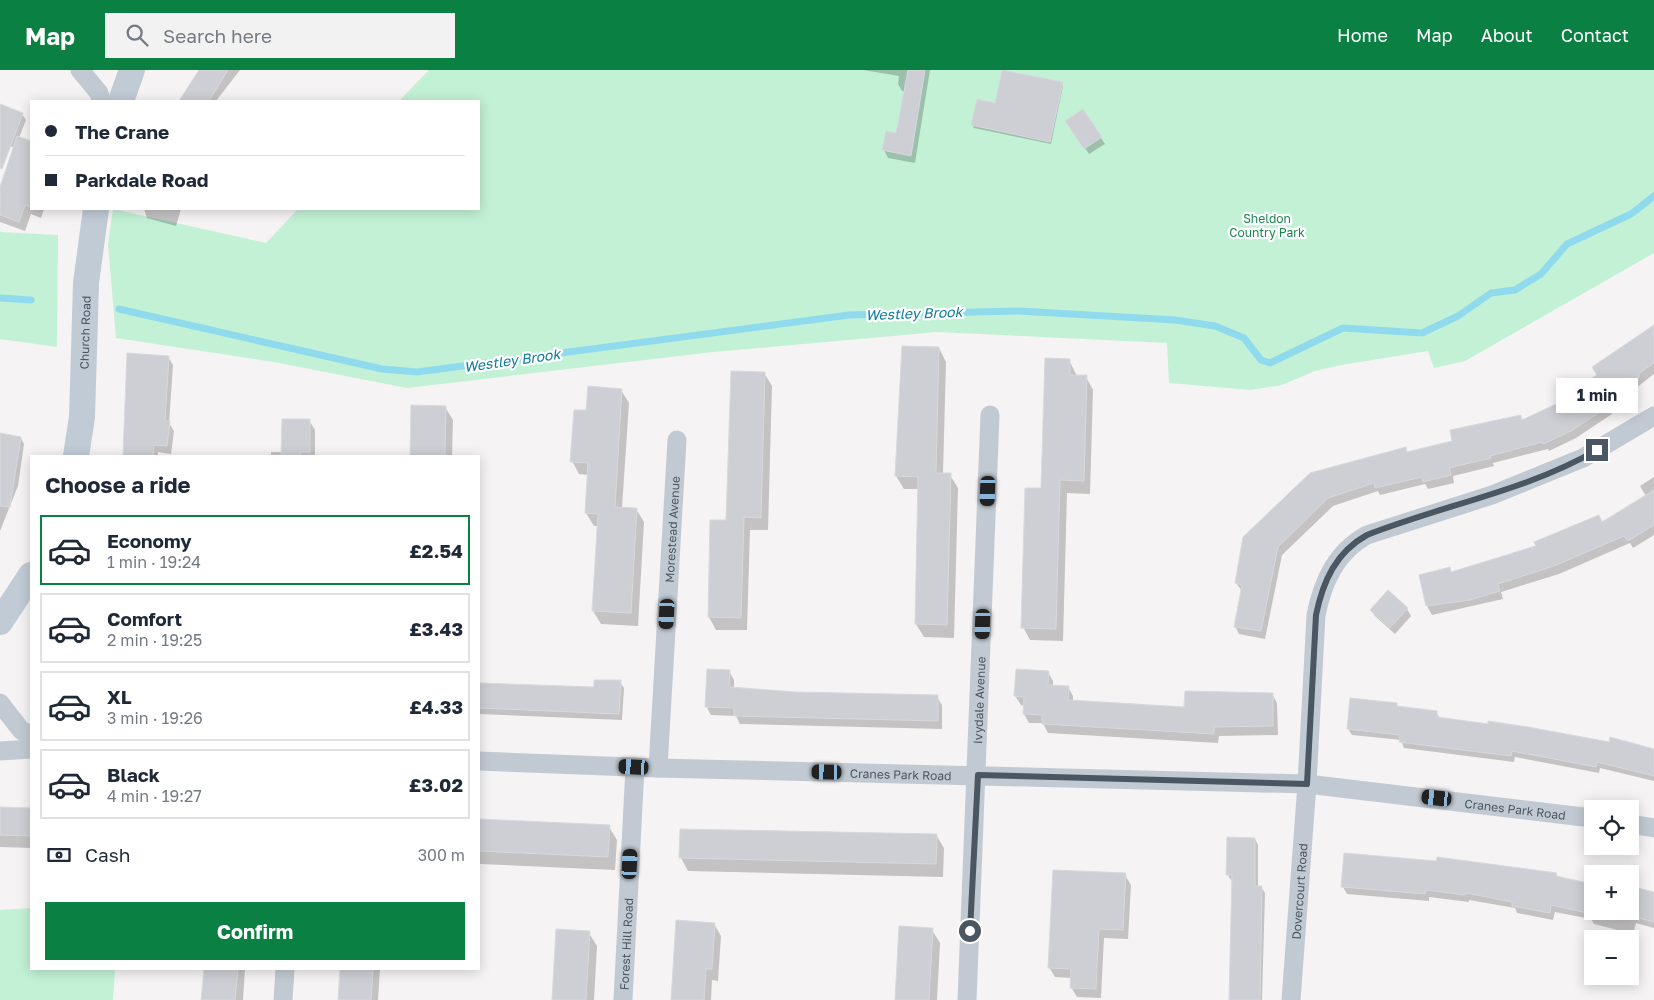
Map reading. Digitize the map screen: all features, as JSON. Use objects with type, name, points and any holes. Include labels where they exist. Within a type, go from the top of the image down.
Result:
[{"type":"street","points":[[80,70],[99,92],[101,100]]},
{"type":"street","points":[[121,100],[132,70]]},
{"type":"street","name":"Church Road","points":[[76,455],[82,417],[83,322],[86,283],[96,210]]},
{"type":"street","name":"Ivydale Avenue","points":[[967,1000],[978,775],[990,415]]},
{"type":"street","name":"Dovercourt Road","points":[[1291,1000],[1307,784],[1316,615],[1321,591],[1341,554],[1353,543],[1367,535],[1492,495],[1582,458],[1654,416]]},
{"type":"street","name":"Morestead Avenue","points":[[658,768],[677,440]]},
{"type":"street","points":[[0,622],[30,577]]},
{"type":"street","points":[[0,703],[21,730],[30,735]]},
{"type":"street","points":[[0,751],[30,749]]},
{"type":"street","name":"Cranes Park Road","points":[[480,760],[658,768],[1307,784],[1584,817]]},
{"type":"street","name":"Forest Hill Road","points":[[623,1000],[634,767]]},
{"type":"street","points":[[1639,826],[1654,828]]},
{"type":"street","points":[[283,1000],[285,970]]},
{"type":"green space","name":"Sheldon Country Park","points":[[429,70],[1654,70],[1654,253],[1465,361],[1434,368],[1428,351],[1341,365],[1315,371],[1282,385],[1251,390],[1169,383],[1167,343],[937,332],[713,352],[407,388],[274,362],[116,338],[108,244],[113,210],[266,243],[297,210],[480,210],[480,100],[400,100]]},
{"type":"green space","points":[[0,232],[58,235],[57,347],[0,339]]},
{"type":"green space","points":[[30,908],[30,970],[115,970],[113,1000],[0,1000],[0,910]]},
{"type":"building","points":[[199,70],[228,70],[210,100],[180,100]]},
{"type":"building","points":[[908,70],[925,70],[911,156],[882,150],[886,131],[896,133]]},
{"type":"building","points":[[1002,70],[1063,82],[1050,142],[971,125],[977,99],[995,103]]},
{"type":"building","points":[[0,104],[23,113],[2,169],[0,168]]},
{"type":"building","points":[[1083,109],[1102,137],[1084,149],[1065,121]]},
{"type":"building","points":[[17,136],[30,141],[30,207],[25,205],[19,222],[0,215],[0,187]]},
{"type":"building","points":[[1654,325],[1654,363],[1638,374],[1640,376],[1606,400],[1609,406],[1571,431],[1543,444],[1542,442],[1490,456],[1491,458],[1449,468],[1451,475],[1423,482],[1422,477],[1375,488],[1374,483],[1328,498],[1278,547],[1261,631],[1234,627],[1242,585],[1235,583],[1243,537],[1310,473],[1406,447],[1407,452],[1452,441],[1450,430],[1521,415],[1522,420],[1567,399],[1564,394],[1597,375],[1592,367]]},
{"type":"building","points":[[902,346],[939,347],[936,473],[951,473],[947,625],[915,624],[918,477],[895,476]]},
{"type":"building","points":[[127,353],[169,356],[165,421],[170,421],[167,446],[154,445],[153,455],[123,455]]},
{"type":"building","points":[[1045,358],[1070,359],[1070,375],[1087,375],[1084,481],[1060,480],[1056,629],[1021,628],[1025,488],[1041,488]]},
{"type":"building","points":[[731,371],[765,372],[761,518],[744,517],[741,618],[708,617],[710,520],[726,520]]},
{"type":"building","points":[[588,386],[622,389],[615,507],[637,508],[631,613],[592,611],[598,514],[585,513],[588,463],[570,462],[574,410],[586,410]]},
{"type":"building","points":[[411,405],[446,406],[445,455],[410,455]]},
{"type":"building","points":[[282,419],[310,419],[310,452],[300,452],[300,455],[281,455]]},
{"type":"building","points":[[0,433],[21,437],[10,507],[0,506]]},
{"type":"building","points":[[1654,490],[1654,525],[1628,541],[1624,536],[1554,566],[1498,584],[1500,591],[1470,600],[1426,606],[1419,575],[1450,567],[1451,572],[1536,546],[1534,542],[1599,515],[1602,522]]},
{"type":"building","points":[[1388,590],[1408,608],[1390,628],[1370,610]]},
{"type":"building","points":[[707,669],[730,670],[729,687],[796,692],[938,695],[938,721],[734,716],[734,708],[705,707]]},
{"type":"building","points":[[1016,669],[1049,671],[1048,685],[1069,686],[1068,700],[1184,707],[1185,691],[1273,693],[1273,726],[1214,727],[1214,734],[1042,724],[1042,715],[1023,714],[1024,697],[1014,696]]},
{"type":"building","points":[[594,680],[621,680],[619,714],[480,708],[480,683],[594,687]]},
{"type":"building","points":[[1350,698],[1397,703],[1397,706],[1437,711],[1437,717],[1488,724],[1488,721],[1609,742],[1610,737],[1654,749],[1654,776],[1597,762],[1596,767],[1512,751],[1511,756],[1399,742],[1400,735],[1347,729]]},
{"type":"building","points":[[0,807],[30,808],[30,836],[0,835]]},
{"type":"building","points":[[480,819],[610,825],[608,857],[480,851]]},
{"type":"building","points":[[680,829],[937,834],[936,864],[679,858]]},
{"type":"building","points":[[1227,837],[1255,838],[1255,886],[1262,886],[1260,1000],[1229,1000],[1232,875],[1226,875]]},
{"type":"building","points":[[1344,853],[1436,861],[1437,857],[1557,873],[1556,876],[1584,882],[1584,912],[1551,905],[1550,913],[1512,906],[1512,902],[1466,893],[1465,895],[1426,890],[1425,894],[1341,887]]},
{"type":"building","points":[[1053,870],[1126,873],[1123,930],[1099,929],[1096,989],[1070,988],[1071,969],[1048,968]]},
{"type":"building","points":[[1639,888],[1654,892],[1654,922],[1639,918]]},
{"type":"building","points":[[676,920],[715,923],[712,969],[706,969],[704,1000],[671,1000]]},
{"type":"building","points":[[899,926],[933,928],[929,1000],[895,1000]]},
{"type":"building","points":[[556,929],[590,931],[586,1000],[552,1000]]},
{"type":"building","points":[[204,970],[238,970],[235,1000],[201,1000]]},
{"type":"building","points":[[340,970],[373,970],[371,1000],[338,1000]]},
{"type":"waterway","name":"Westley Brook","points":[[119,309],[382,369],[417,372],[849,315],[1019,311],[1175,320],[1215,326],[1244,338],[1261,360],[1270,363],[1343,328],[1422,333],[1458,316],[1491,293],[1515,290],[1541,274],[1567,244],[1631,214],[1654,196]]},
{"type":"waterway","name":"Westley Brook","points":[[0,298],[31,300]]},
{"type":"route","points":[[970,931],[978,775],[1307,784],[1316,615],[1321,591],[1341,554],[1353,543],[1367,535],[1492,495],[1597,450]]}]
